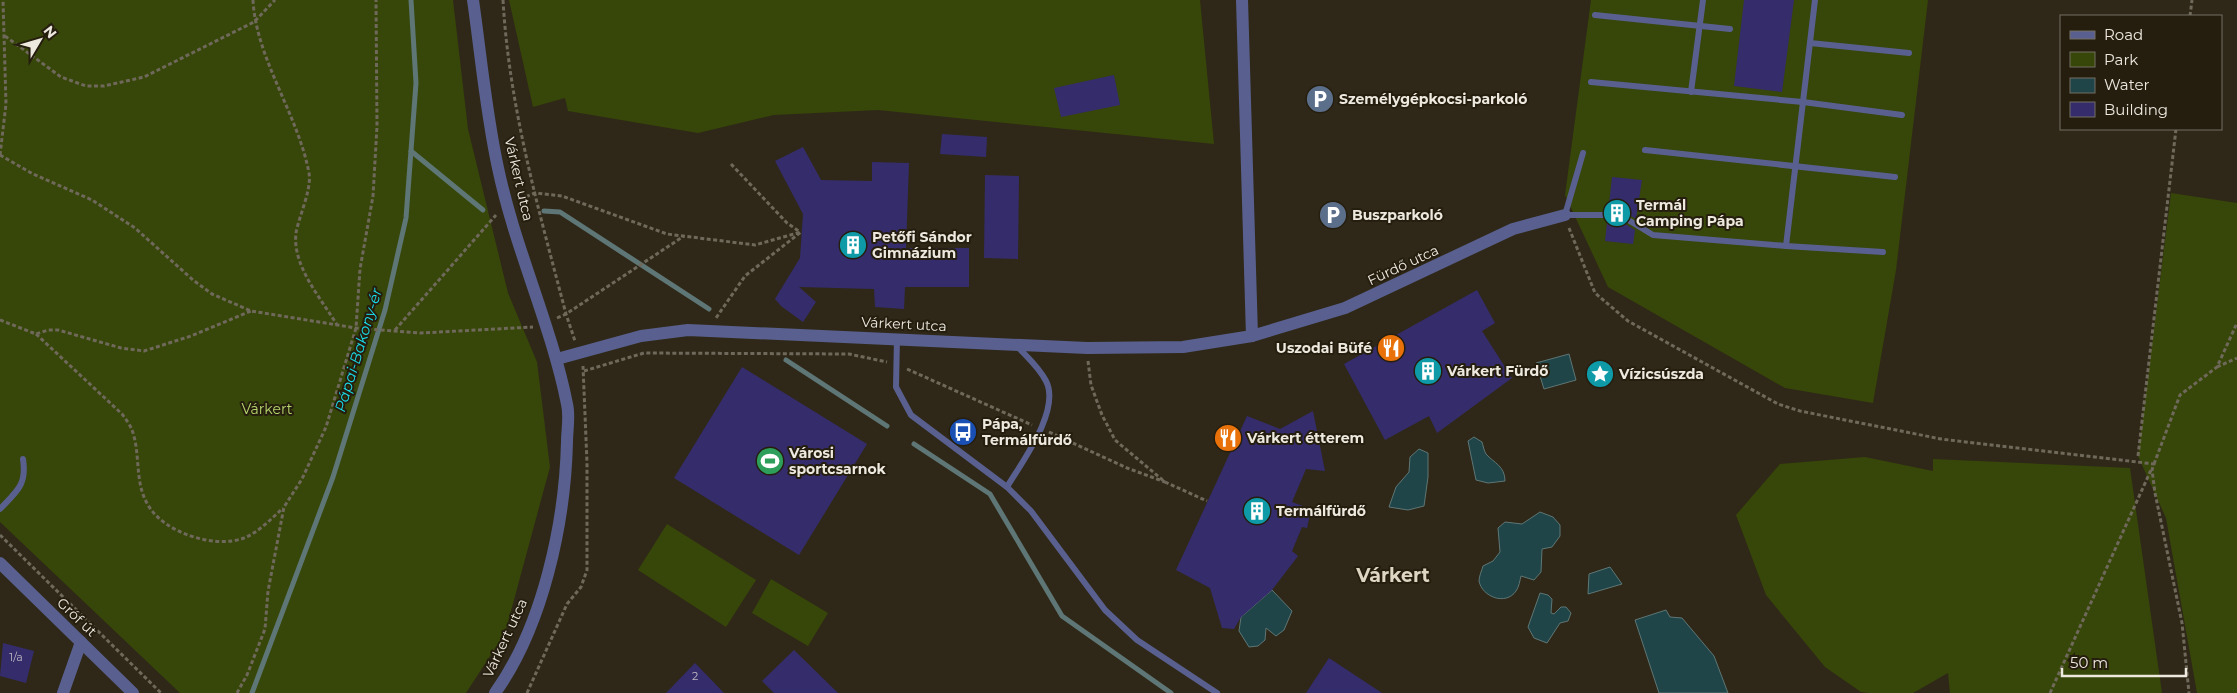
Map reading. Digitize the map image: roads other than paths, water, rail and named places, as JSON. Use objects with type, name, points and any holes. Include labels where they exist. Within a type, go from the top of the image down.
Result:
[{"type":"street","name":"Várkert utca","points":[[474,0],[498,168],[557,359],[568,407],[566,478],[555,541],[536,613],[505,678],[495,693]]},
{"type":"street","points":[[1242,0],[1252,336]]},
{"type":"street","name":"Fürdő utca","points":[[1252,336],[1345,308],[1513,229],[1565,216]]},
{"type":"street","name":"Várkert utca","points":[[557,359],[641,336],[688,330],[1087,348],[1183,347],[1252,336]]},
{"type":"street","name":"Gróf út","points":[[0,563],[134,693]]},
{"type":"street","points":[[62,693],[82,642]]},
{"type":"lane","points":[[1691,92],[1703,0]]},
{"type":"lane","points":[[1786,246],[1815,0]]},
{"type":"lane","points":[[1594,15],[1730,29]]},
{"type":"lane","points":[[1810,43],[1909,53]]},
{"type":"lane","points":[[1591,82],[1803,102],[1902,114]]},
{"type":"lane","points":[[1645,150],[1895,177]]},
{"type":"lane","points":[[1583,154],[1565,216],[1602,215]]},
{"type":"lane","points":[[1625,218],[1653,234],[1786,246],[1883,252]]},
{"type":"lane","points":[[897,338],[896,387],[911,415],[1007,486],[1031,511],[1105,610],[1137,640],[1217,693]]},
{"type":"lane","points":[[1007,486],[1041,429],[1048,403],[1047,382],[1037,367],[1015,344]]},
{"type":"lane","points":[[0,508],[22,486],[25,471],[23,459]]},
{"type":"water","points":[[1569,354],[1576,380],[1544,389],[1536,363]]},
{"type":"water","points":[[1474,437],[1482,442],[1486,454],[1499,465],[1505,476],[1505,481],[1488,483],[1476,480],[1468,441]]},
{"type":"water","points":[[1419,449],[1428,453],[1428,477],[1424,506],[1408,510],[1389,507],[1396,487],[1409,472],[1410,457]]},
{"type":"water","points":[[1540,512],[1553,517],[1560,525],[1560,536],[1552,547],[1542,549],[1541,572],[1534,580],[1521,576],[1519,586],[1512,596],[1501,599],[1489,595],[1481,587],[1479,579],[1483,566],[1493,561],[1500,552],[1498,528],[1505,522],[1522,524]]},
{"type":"water","points":[[1610,567],[1622,584],[1588,594],[1589,574]]},
{"type":"water","points":[[1272,590],[1292,611],[1284,630],[1276,636],[1266,628],[1265,640],[1258,646],[1249,647],[1239,631],[1241,617]]},
{"type":"water","points":[[1540,593],[1548,595],[1552,599],[1551,613],[1554,614],[1561,607],[1566,607],[1571,613],[1568,621],[1560,623],[1547,643],[1534,638],[1528,627]]},
{"type":"water","points":[[1666,610],[1670,617],[1682,618],[1714,656],[1728,693],[1659,693],[1635,620]]},
{"type":"waterway","name":"Pápai-Bakony-ér","points":[[252,693],[333,477],[385,310],[406,218],[416,83],[411,0]]},
{"type":"waterway","points":[[411,151],[483,210]]},
{"type":"waterway","points":[[544,211],[560,212],[709,309]]},
{"type":"waterway","points":[[786,360],[887,426]]},
{"type":"waterway","points":[[914,444],[990,494],[1062,616],[1171,693]]},
{"type":"place","name":"Személygépkocsi-parkoló","points":[[1320,99]]},
{"type":"place","name":"Termál Camping Pápa","points":[[1617,213]]},
{"type":"place","name":"Buszparkoló","points":[[1333,215]]},
{"type":"place","name":"Petőfi Sándor Gimnázium","points":[[853,245]]},
{"type":"place","name":"Uszodai Büfé","points":[[1391,348]]},
{"type":"place","name":"Várkert Fürdő","points":[[1428,371]]},
{"type":"place","name":"Vízicsúszda","points":[[1600,374]]},
{"type":"place","name":"Pápa, Termálfürdő","points":[[963,432]]},
{"type":"place","name":"Várkert étterem","points":[[1228,438]]},
{"type":"place","name":"Városi sportcsarnok","points":[[770,461]]},
{"type":"place","name":"Termálfürdő","points":[[1257,511]]},
{"type":"district","name":"Várkert","points":[[1393,575]]}]
